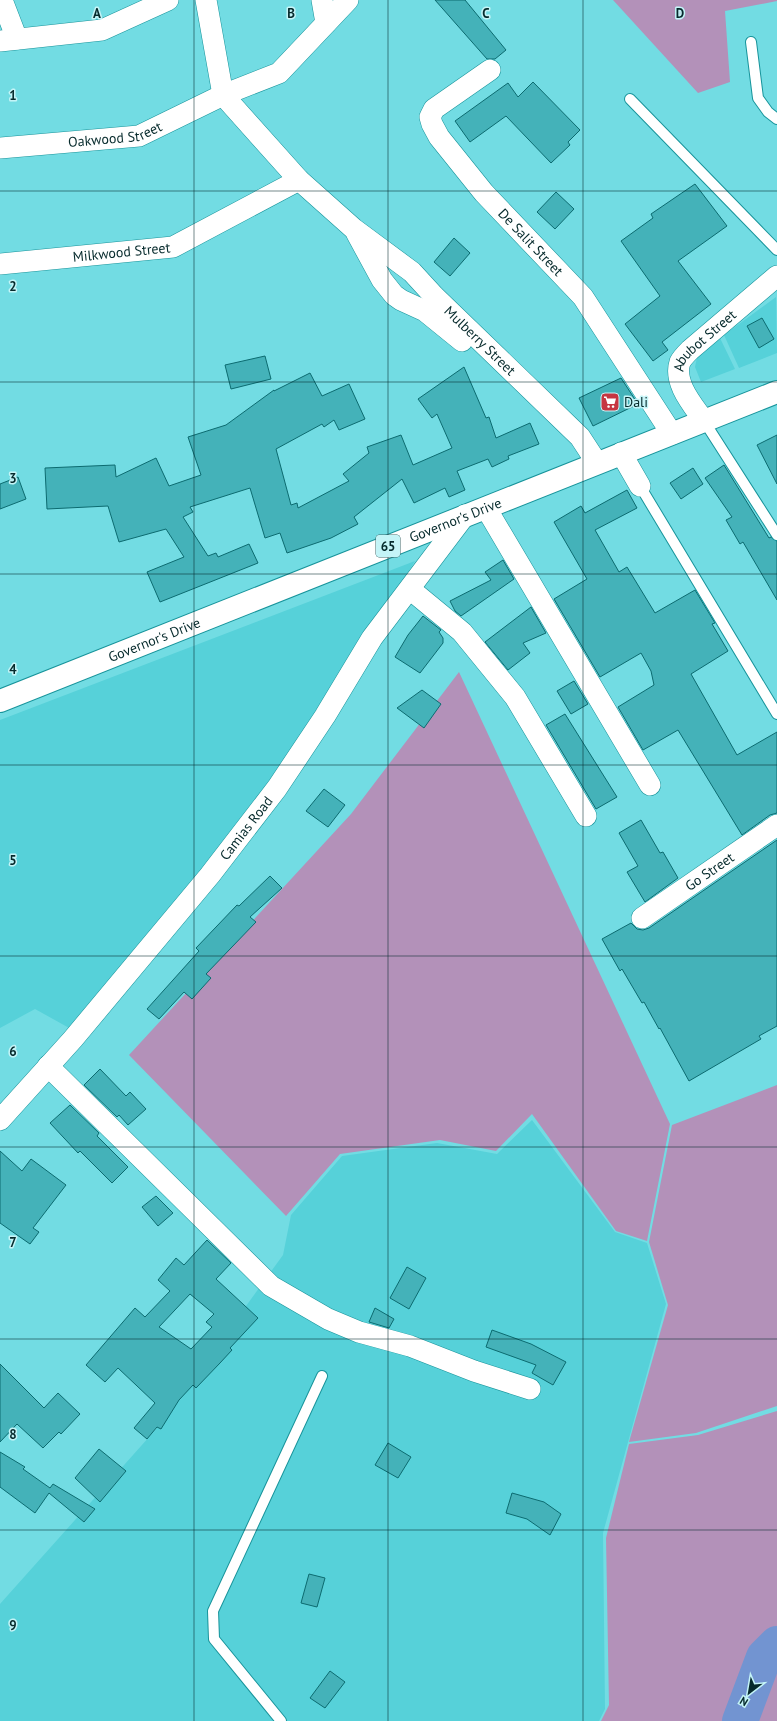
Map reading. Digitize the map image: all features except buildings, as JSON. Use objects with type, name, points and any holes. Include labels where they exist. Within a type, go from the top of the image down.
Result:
[{"type":"highway","name":"Governor's Drive","points":[[0,701],[777,392]]},
{"type":"street","points":[[2,0],[8,40],[102,30],[168,0]]},
{"type":"street","points":[[206,0],[223,95]]},
{"type":"street","points":[[322,0],[326,23]]},
{"type":"street","name":"Oakwood Street","points":[[0,148],[139,136],[223,95],[279,73],[348,0]]},
{"type":"street","name":"De Salit Street","points":[[490,70],[434,109],[430,117],[432,124],[439,137],[484,193],[583,297],[672,434]]},
{"type":"street","name":"Mulberry Street","points":[[223,95],[299,180],[354,229],[420,279],[434,296],[580,437],[591,465]]},
{"type":"street","name":"Milkwood Street","points":[[0,264],[174,247],[299,180]]},
{"type":"street","name":"Mulberry Street","points":[[354,229],[382,280],[394,295],[401,300],[425,311],[448,328],[479,355],[591,465]]},
{"type":"street","name":"Abubot Street","points":[[704,421],[685,392],[679,377],[680,362],[690,350],[777,276]]},
{"type":"street","points":[[621,454],[640,486]]},
{"type":"street","points":[[486,508],[650,785]]},
{"type":"street","name":"Camias Road","points":[[0,1120],[73,1040],[210,875],[272,794],[325,716],[372,638],[411,590],[465,516]]},
{"type":"street","points":[[411,590],[462,632],[515,697],[586,816]]},
{"type":"street","name":"Go Street","points":[[642,918],[777,825]]},
{"type":"street","points":[[48,1066],[271,1286],[328,1319],[359,1332],[410,1346],[474,1371],[530,1389]]},
{"type":"lane","points":[[751,42],[758,98],[768,112],[777,119]]},
{"type":"lane","points":[[630,99],[777,250]]},
{"type":"lane","points":[[704,421],[777,535]]},
{"type":"lane","points":[[640,486],[777,714]]},
{"type":"lane","points":[[280,1721],[214,1639],[213,1611],[322,1376]]},
{"type":"shaded area","points":[[613,0],[777,1],[725,11],[730,82],[698,93]]},
{"type":"shaded area","points":[[776,297],[777,353],[739,368],[724,335]]},
{"type":"shaded area","points":[[720,338],[735,369],[701,382],[695,367],[697,357]]},
{"type":"shaded area","points":[[415,561],[276,781],[71,1029],[35,1009],[0,1028],[0,720]]},
{"type":"shaded area","points":[[459,672],[670,1124],[647,1241],[616,1231],[532,1114],[496,1151],[440,1140],[340,1154],[286,1216],[129,1055],[351,814]]},
{"type":"shaded area","points":[[777,1085],[777,1406],[696,1433],[629,1442],[668,1305],[649,1242],[672,1125]]},
{"type":"shaded area","points":[[532,1120],[615,1232],[647,1243],[666,1304],[603,1533],[605,1709],[599,1721],[0,1721],[0,1604],[158,1427],[283,1255],[291,1215],[342,1156],[437,1143],[497,1154]]},
{"type":"shaded area","points":[[777,1411],[777,1721],[601,1721],[609,1705],[606,1538],[629,1444],[698,1435]]},
{"type":"waterway","points":[[740,1721],[764,1657],[777,1644]]},
{"type":"place","name":"Dali","points":[[610,402]]}]
